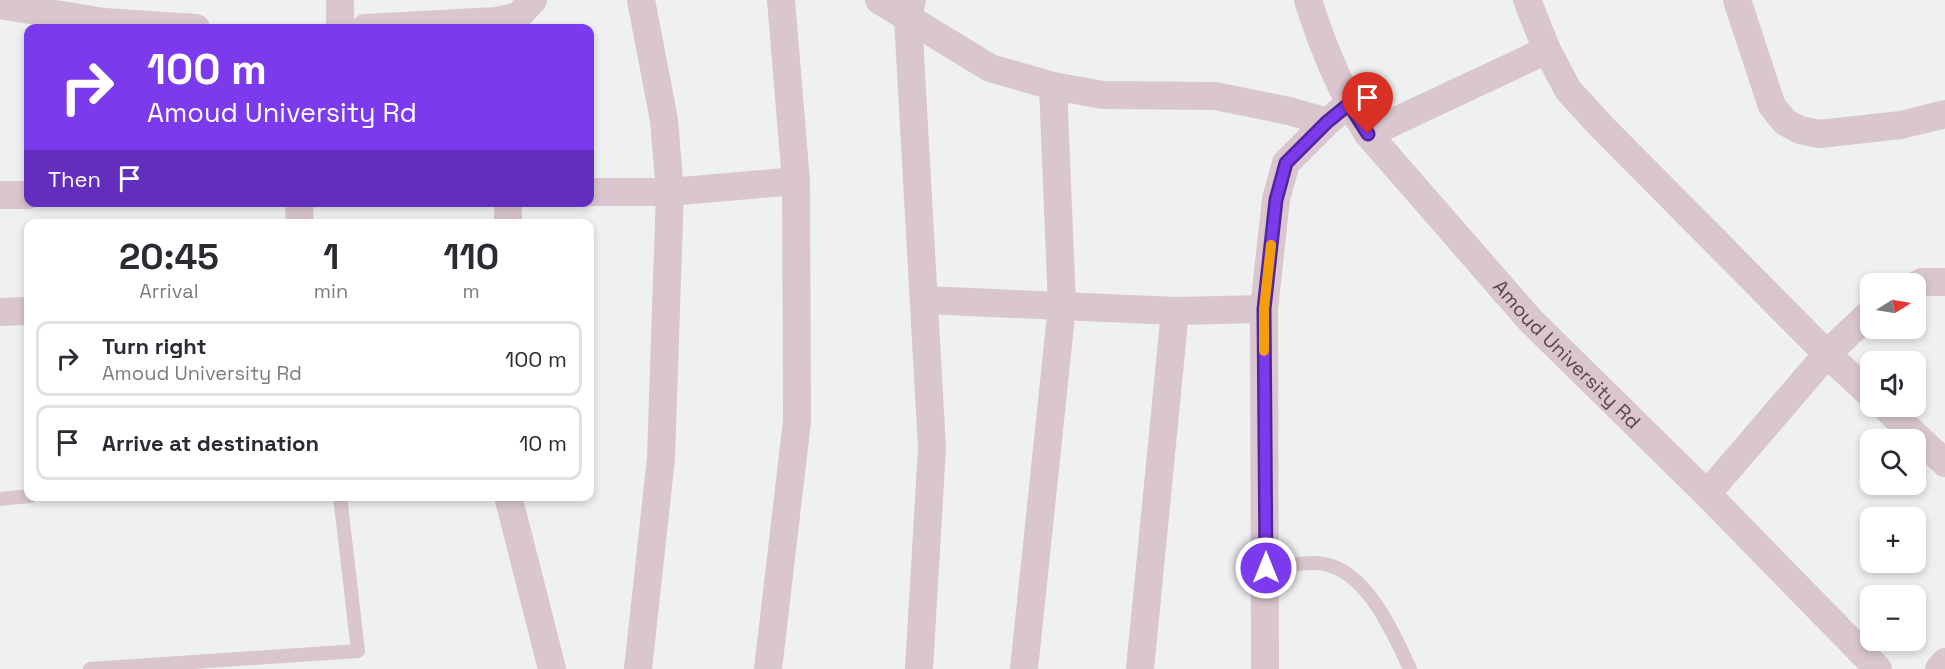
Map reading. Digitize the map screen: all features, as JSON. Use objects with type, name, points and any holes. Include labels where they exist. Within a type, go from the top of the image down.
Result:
[{"type":"street","points":[[340,0],[340,24]]},
{"type":"street","points":[[638,669],[661,458],[670,192],[663,120],[640,0]]},
{"type":"street","points":[[768,669],[797,421],[796,181],[781,0]]},
{"type":"street","points":[[879,0],[910,10],[990,68],[1053,86],[1103,94],[1215,96],[1289,111],[1327,122]]},
{"type":"street","name":"Amoud University Rd","points":[[1308,0],[1322,45],[1349,104],[1368,134],[1530,320],[1707,494],[1878,669]]},
{"type":"street","points":[[1527,0],[1547,50],[1568,90],[1602,127],[1860,385]]},
{"type":"street","points":[[1737,0],[1772,106],[1785,122],[1800,130],[1819,134],[1901,125],[1945,114]]},
{"type":"street","points":[[0,5],[104,22],[135,24]]},
{"type":"street","points":[[910,10],[932,448],[919,669]]},
{"type":"street","points":[[440,24],[496,21],[523,15]]},
{"type":"street","points":[[1368,134],[1547,50]]},
{"type":"street","points":[[1024,669],[1062,306],[1053,86]]},
{"type":"street","points":[[1265,669],[1264,309],[1276,200],[1286,163],[1327,122],[1349,104]]},
{"type":"street","points":[[594,192],[670,192],[796,181]]},
{"type":"street","points":[[0,195],[24,195]]},
{"type":"street","points":[[1926,282],[1945,282]]},
{"type":"street","points":[[924,300],[1175,311],[1264,309]]},
{"type":"street","points":[[0,312],[24,311]]},
{"type":"street","points":[[1140,669],[1175,311]]},
{"type":"street","points":[[1707,494],[1827,354],[1860,323]]},
{"type":"street","points":[[1896,417],[1945,463]]},
{"type":"street","points":[[508,501],[552,669]]},
{"type":"street","points":[[1939,669],[1945,662]]},
{"type":"lane","points":[[0,500],[24,497]]},
{"type":"lane","points":[[90,669],[312,662],[358,651],[341,501]]},
{"type":"lane","points":[[1266,568],[1317,563],[1342,570],[1364,586],[1397,641],[1410,669]]},
{"type":"slow traffic","points":[[1264,351],[1264,309],[1271,245]]},
{"type":"route","points":[[1266,568],[1264,309],[1276,200],[1286,163],[1327,122],[1349,104],[1368,134]]}]
